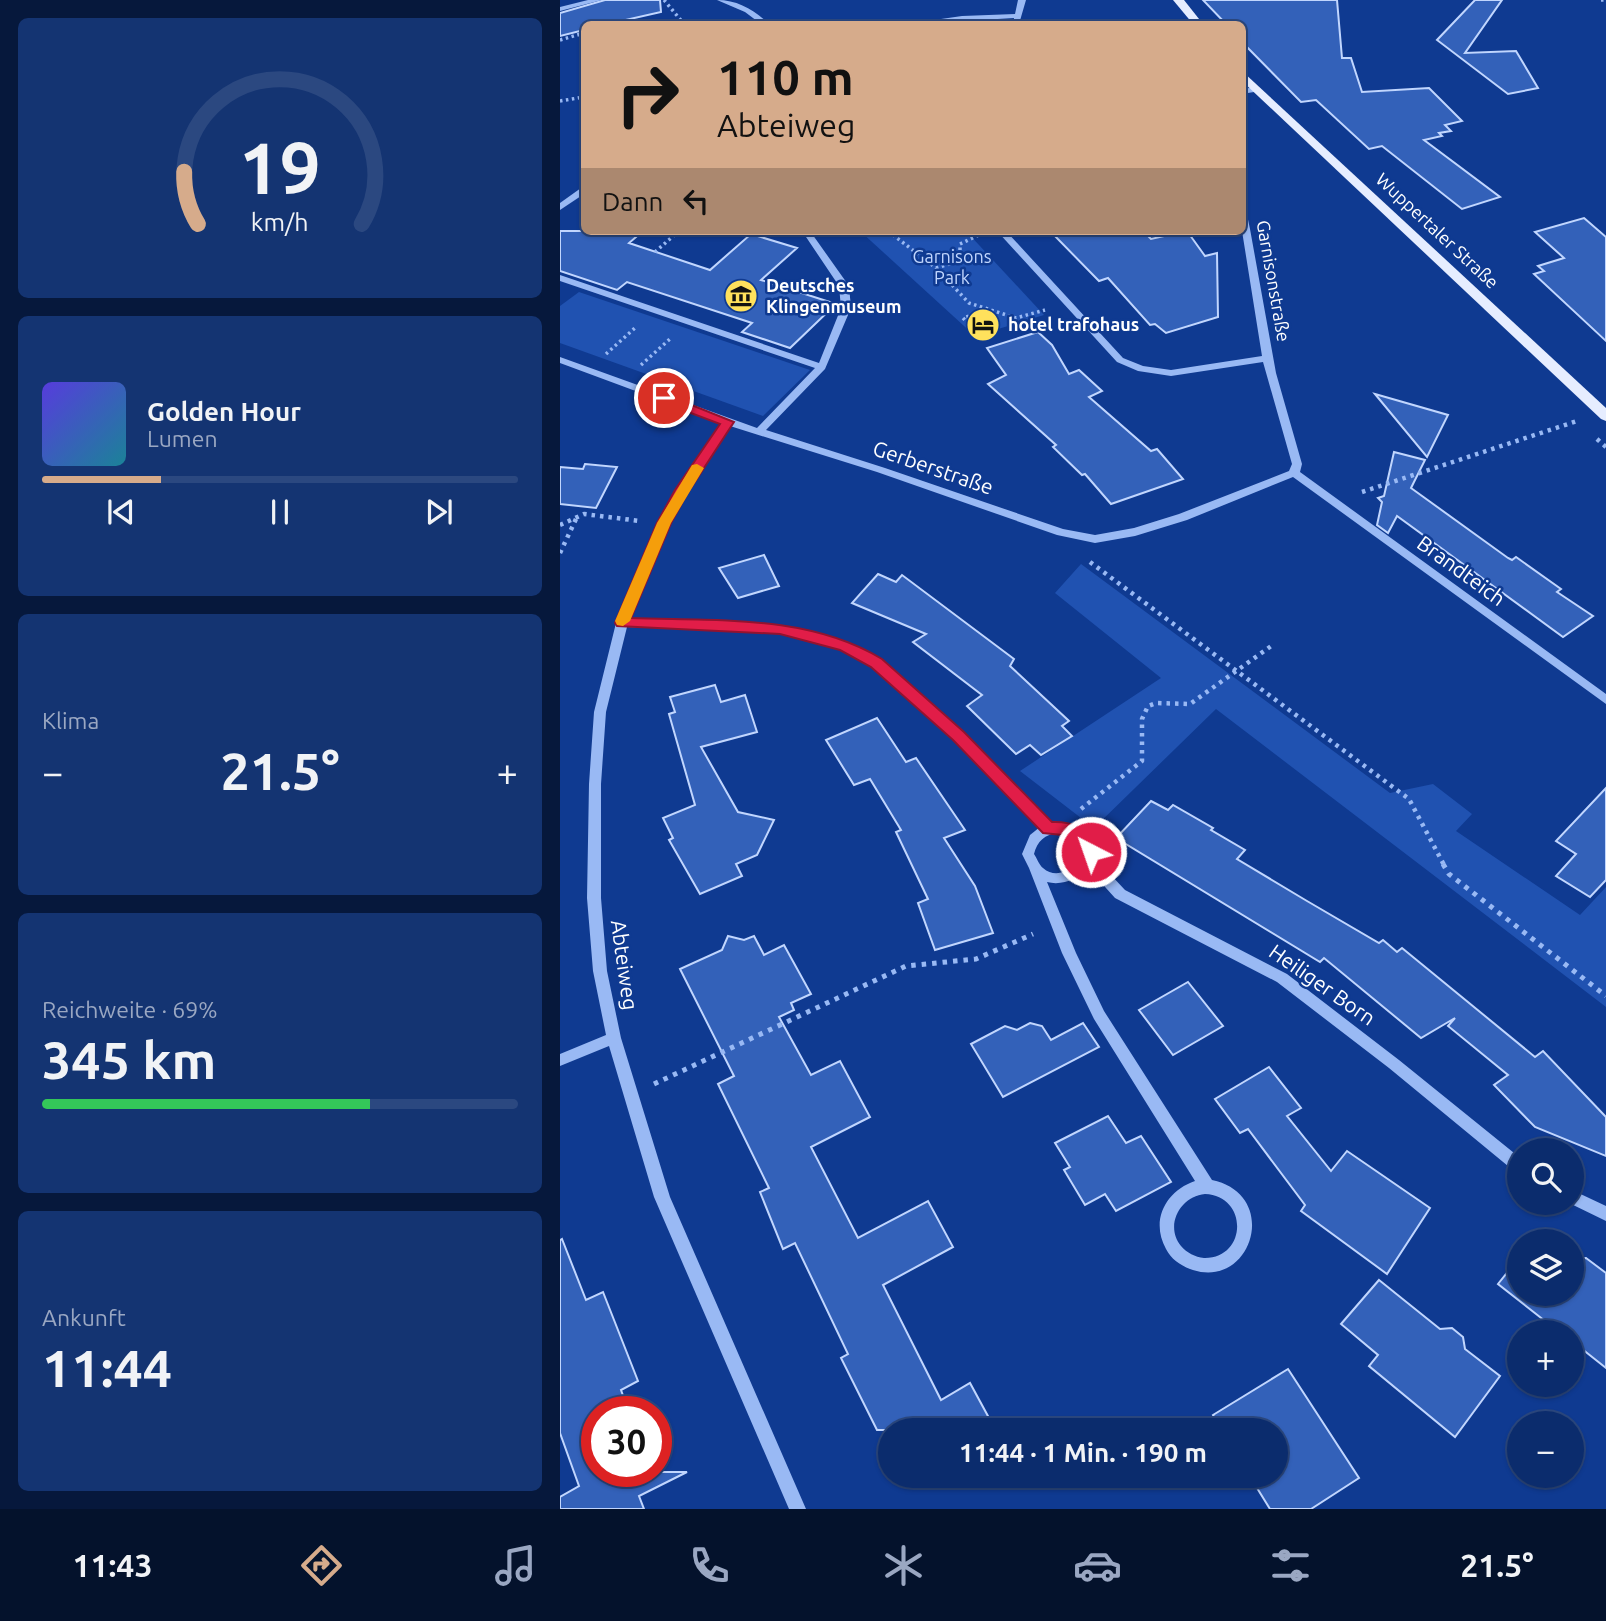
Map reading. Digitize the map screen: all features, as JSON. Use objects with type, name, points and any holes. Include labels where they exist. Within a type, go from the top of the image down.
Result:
[{"type":"main road","points":[[1178,0],[1196,21]]},
{"type":"main road","name":"Wuppertaler Straße","points":[[1246,78],[1606,416]]},
{"type":"street","points":[[560,9],[598,0]]},
{"type":"street","points":[[721,0],[748,10],[761,21]]},
{"type":"street","points":[[941,21],[962,18],[1017,20],[1022,0]]},
{"type":"street","points":[[1246,91],[1257,89]]},
{"type":"street","points":[[560,206],[581,192]]},
{"type":"street","name":"Garnisonstraße","points":[[1246,228],[1268,358],[1280,410],[1297,464],[1294,473]]},
{"type":"street","points":[[758,432],[822,367],[846,308],[844,286],[809,235]]},
{"type":"street","name":"Garnisonstraße","points":[[1005,235],[1112,354],[1128,365],[1141,369],[1181,372],[1268,358]]},
{"type":"street","points":[[560,278],[822,367]]},
{"type":"street","name":"Gerberstraße","points":[[560,360],[728,422],[881,470],[1061,533],[1085,538],[1116,537],[1159,525],[1294,473]]},
{"type":"street","name":"Abteiweg","points":[[728,422],[680,493],[664,523],[622,623],[602,698],[595,783],[594,898],[600,971],[614,1038],[662,1197],[798,1509]]},
{"type":"street","name":"Brandteich","points":[[1294,473],[1606,700]]},
{"type":"street","name":"Heiliger Born","points":[[622,623],[780,629],[845,645],[877,663],[1054,828],[1068,828],[1085,837],[1089,844],[1089,860],[1120,894],[1282,978],[1394,1063],[1507,1156]]},
{"type":"street","points":[[1054,828],[1033,838],[1029,846],[1030,862],[1099,1015],[1208,1188],[1220,1191],[1241,1208],[1246,1220],[1242,1245],[1235,1255],[1224,1262],[1211,1265],[1197,1264],[1174,1250],[1165,1226],[1167,1213],[1173,1202],[1195,1189],[1208,1188]]},
{"type":"street","points":[[1035,869],[1044,875],[1065,877],[1075,874],[1089,860]]},
{"type":"street","points":[[560,1060],[614,1038]]},
{"type":"street","points":[[1584,1203],[1606,1214]]},
{"type":"path","points":[[664,0],[682,21]]},
{"type":"path","points":[[560,40],[581,34]]},
{"type":"path","points":[[560,101],[581,98]]},
{"type":"path","points":[[655,252],[674,235]]},
{"type":"path","points":[[893,235],[936,268],[969,303],[1016,318],[1066,305]]},
{"type":"path","points":[[936,268],[960,261],[958,246],[981,235]]},
{"type":"path","points":[[977,333],[963,318],[990,310]]},
{"type":"path","points":[[609,351],[643,320]]},
{"type":"path","points":[[643,363],[678,332]]},
{"type":"path","points":[[1334,502],[1577,420]]},
{"type":"path","points":[[560,526],[584,514],[664,523]]},
{"type":"path","points":[[560,553],[576,519]]},
{"type":"path","points":[[1085,538],[1084,558],[1409,799],[1449,874],[1606,996]]},
{"type":"path","points":[[1054,828],[1142,761],[1145,754],[1141,739],[1142,718],[1148,706],[1156,703],[1184,706],[1189,704],[1274,643]]},
{"type":"path","points":[[631,1095],[906,966],[976,959],[1027,936],[1059,926]]},
{"type":"green space","name":"Garnisons Park","points":[[864,235],[970,235],[1044,315],[975,336]]},
{"type":"green space","points":[[579,292],[810,370],[763,416],[560,343],[560,306]]},
{"type":"green space","points":[[1081,564],[1390,793],[1433,784],[1472,814],[1456,831],[1580,915],[1606,887],[1606,1007],[1216,709],[1094,828],[1020,771],[1161,678],[1055,593]]},
{"type":"building","points":[[605,0],[660,0],[661,12],[621,21],[581,21],[581,31],[560,36],[560,13]]},
{"type":"building","points":[[1203,0],[1337,0],[1342,58],[1351,58],[1362,92],[1429,88],[1462,121],[1445,125],[1451,131],[1439,133],[1442,136],[1424,140],[1500,197],[1462,209],[1382,146],[1369,149],[1316,100],[1301,102],[1246,46],[1246,21],[1223,21]]},
{"type":"building","points":[[1475,0],[1502,0],[1465,53],[1516,51],[1538,88],[1508,94],[1437,40]]},
{"type":"building","points":[[1584,218],[1606,237],[1606,341],[1534,274],[1544,271],[1538,266],[1564,258],[1535,232]]},
{"type":"building","name":"Deutsches Klingenmuseum","points":[[560,231],[581,231],[581,235],[638,235],[629,243],[710,270],[750,235],[754,235],[797,248],[761,280],[836,304],[790,348],[742,332],[752,323],[627,282],[617,290],[560,271]]},
{"type":"building","points":[[1054,235],[1147,235],[1151,239],[1169,235],[1190,235],[1205,256],[1217,253],[1218,317],[1166,333],[1155,324],[1150,325],[1108,278],[1099,281]]},
{"type":"building","points":[[1038,332],[1052,345],[1069,374],[1079,370],[1102,391],[1089,397],[1151,451],[1157,449],[1183,479],[1111,504],[1085,474],[1082,475],[1053,447],[1056,445],[988,384],[1006,375],[987,348]]},
{"type":"building","points":[[1375,394],[1448,415],[1427,457]]},
{"type":"building","points":[[1394,452],[1425,460],[1411,488],[1508,558],[1512,560],[1516,557],[1561,589],[1557,592],[1593,616],[1563,637],[1397,516],[1388,533],[1377,525],[1382,502],[1378,498],[1384,496]]},
{"type":"building","points":[[585,464],[617,467],[596,508],[560,504],[560,467],[583,469]]},
{"type":"building","points":[[764,555],[779,586],[738,598],[719,568]]},
{"type":"building","points":[[878,574],[896,582],[902,575],[1014,659],[1010,666],[1069,721],[1062,726],[1072,736],[1041,755],[1030,745],[1016,754],[967,706],[982,695],[913,642],[926,634],[852,603]]},
{"type":"building","points":[[715,685],[721,702],[745,695],[757,732],[701,747],[738,812],[774,820],[757,855],[736,864],[742,876],[700,894],[669,840],[673,838],[663,818],[695,805],[669,714],[675,712],[670,697]]},
{"type":"building","points":[[877,718],[906,762],[916,758],[965,830],[944,838],[975,886],[993,933],[935,950],[918,903],[928,899],[896,832],[901,830],[870,779],[854,785],[826,740]]},
{"type":"building","points":[[1606,788],[1606,880],[1590,897],[1556,876],[1576,854],[1556,841]]},
{"type":"building","points":[[1151,801],[1168,810],[1173,805],[1245,850],[1237,859],[1379,943],[1383,940],[1397,952],[1402,948],[1535,1057],[1543,1051],[1606,1117],[1606,1156],[1584,1147],[1584,1138],[1562,1138],[1535,1127],[1494,1085],[1508,1075],[1448,1026],[1455,1018],[1421,1038],[1324,958],[1320,962],[1116,838]]},
{"type":"building","points":[[728,936],[744,940],[754,936],[764,955],[784,945],[811,994],[791,1003],[794,1010],[779,1017],[811,1075],[840,1061],[870,1117],[811,1147],[858,1238],[928,1201],[953,1247],[883,1285],[941,1400],[970,1383],[989,1418],[878,1418],[877,1430],[841,1358],[848,1354],[795,1243],[783,1249],[760,1192],[769,1188],[718,1084],[734,1076],[680,969],[722,950]]},
{"type":"building","points":[[1188,982],[1223,1026],[1173,1055],[1139,1010]]},
{"type":"building","points":[[1030,1023],[1042,1026],[1051,1040],[1083,1023],[1099,1047],[1003,1097],[971,1044],[1005,1026],[1017,1030]]},
{"type":"building","points":[[1269,1067],[1301,1108],[1287,1116],[1331,1171],[1347,1151],[1430,1208],[1387,1274],[1301,1211],[1305,1205],[1248,1129],[1240,1133],[1215,1099]]},
{"type":"building","points":[[1108,1116],[1126,1143],[1141,1136],[1171,1182],[1116,1211],[1105,1194],[1085,1205],[1064,1170],[1070,1167],[1055,1143]]},
{"type":"building","points":[[562,1239],[586,1300],[603,1292],[638,1381],[621,1390],[623,1396],[581,1396],[581,1487],[657,1487],[639,1496],[644,1509],[560,1509],[560,1497],[579,1486],[560,1433]]},
{"type":"building","points":[[1584,1258],[1606,1273],[1606,1368],[1584,1351],[1584,1320],[1544,1320],[1526,1306],[1584,1306]]},
{"type":"building","points":[[1507,1273],[1507,1291],[1498,1284]]},
{"type":"building","points":[[1379,1280],[1440,1329],[1452,1328],[1463,1337],[1465,1349],[1500,1376],[1455,1437],[1369,1366],[1378,1355],[1341,1324]]},
{"type":"building","points":[[1288,1369],[1359,1478],[1311,1509],[1270,1509],[1257,1488],[1288,1488],[1288,1418],[1215,1418],[1213,1415]]},
{"type":"building","points":[[672,1472],[687,1472],[672,1480]]},
{"type":"slow traffic","points":[[623,621],[664,523],[697,468]]},
{"type":"place","name":"Deutsches Klingenmuseum","points":[[741,296]]},
{"type":"place","name":"hotel trafohaus","points":[[983,325]]},
{"type":"route","points":[[664,398],[728,422],[680,493],[664,523],[622,623],[780,629],[845,645],[877,663],[958,736],[1049,828],[1068,828],[1077,832],[1085,837],[1091,852]]}]
